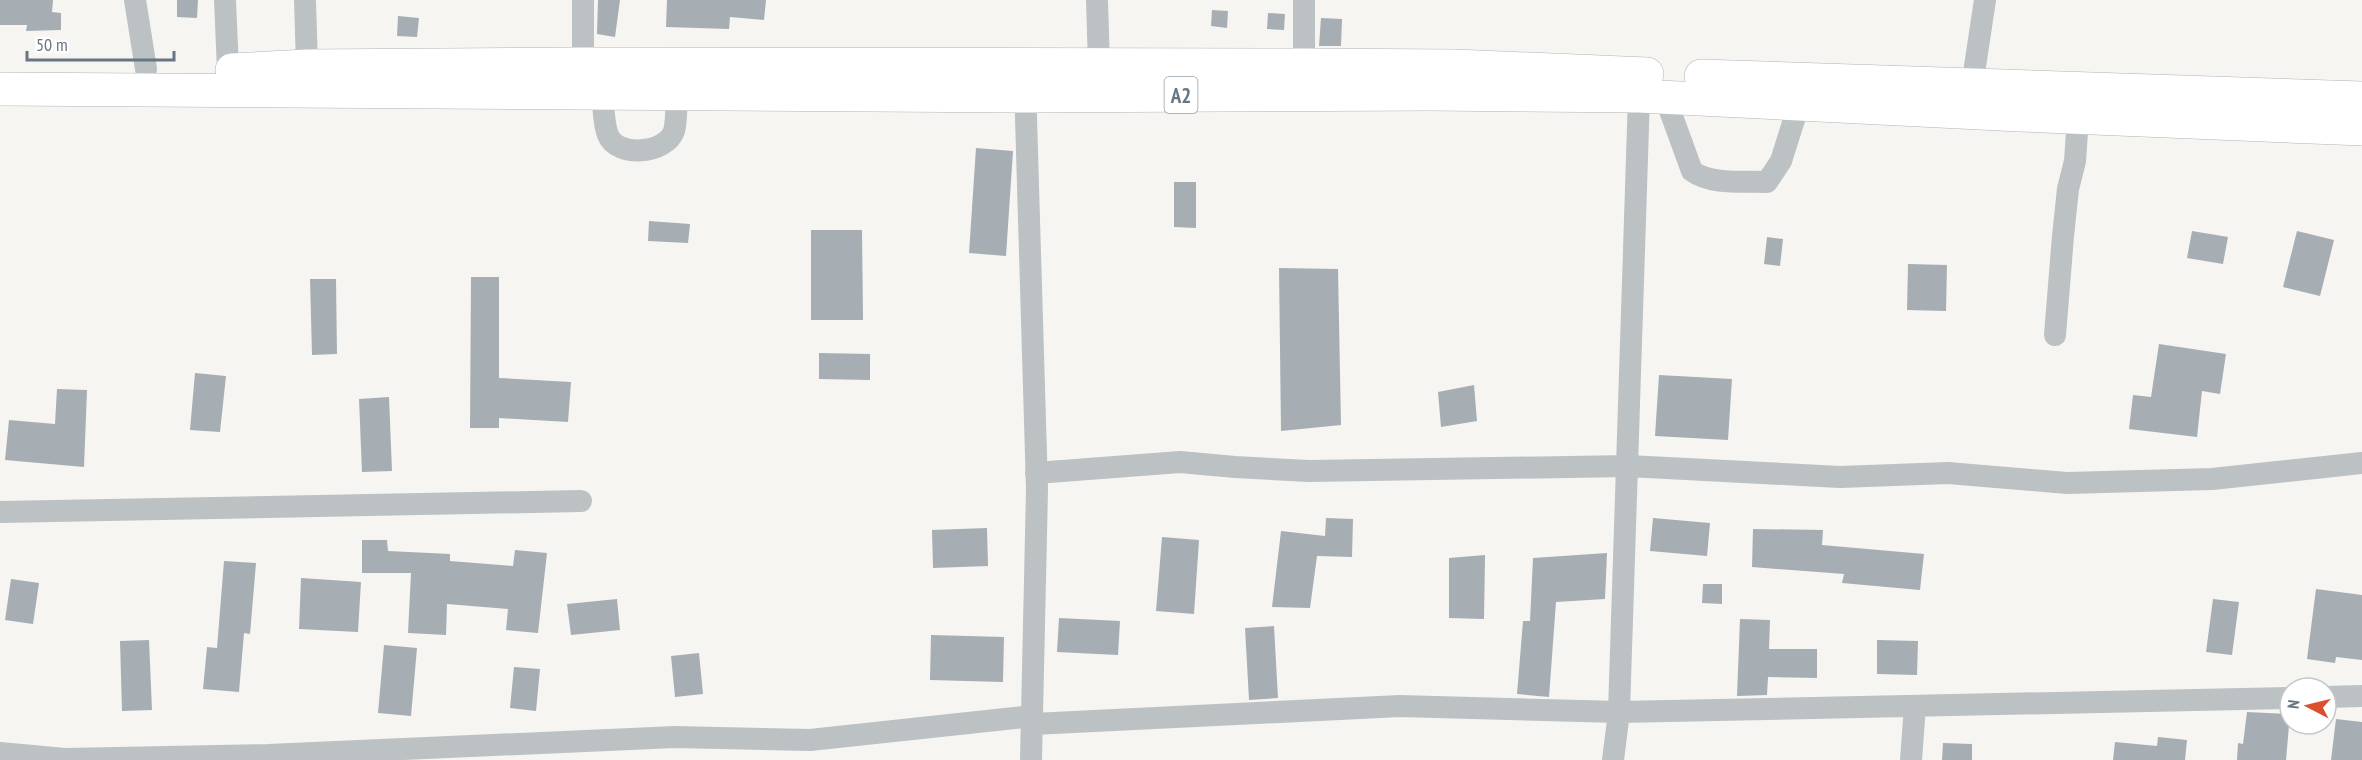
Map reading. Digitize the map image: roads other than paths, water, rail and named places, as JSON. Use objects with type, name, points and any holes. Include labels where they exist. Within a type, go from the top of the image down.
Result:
[{"type":"highway","name":"A2","points":[[0,70],[228,70],[307,66],[583,64],[1025,81],[1430,93],[1652,96],[2362,129]]},
{"type":"highway","name":"A2","points":[[0,89],[677,94],[1025,81],[1099,66],[1304,65],[1455,66],[2362,98]]},
{"type":"street","points":[[135,0],[146,69]]},
{"type":"street","points":[[225,0],[228,70]]},
{"type":"street","points":[[305,0],[307,66]]},
{"type":"street","points":[[583,0],[583,64]]},
{"type":"street","points":[[1097,0],[1099,66]]},
{"type":"street","points":[[1304,65],[1305,0]]},
{"type":"street","points":[[1972,86],[1985,0]]},
{"type":"street","points":[[1025,81],[1036,473],[1031,760]]},
{"type":"street","points":[[602,93],[608,136],[618,146],[638,151],[661,147],[674,132],[677,94]]},
{"type":"street","points":[[1652,96],[1692,171],[1701,178],[1731,181],[1767,182],[1781,160],[1799,104]]},
{"type":"street","points":[[1613,760],[1619,712],[1628,466],[1652,96]]},
{"type":"street","points":[[2055,335],[2063,236],[2068,189],[2075,160],[2078,117]]},
{"type":"street","points":[[1036,473],[1180,462],[1309,471],[1628,466],[1840,477],[1948,473],[2067,483],[2211,479],[2362,463]]},
{"type":"street","points":[[0,512],[581,501]]},
{"type":"street","points":[[2338,697],[2362,696]]},
{"type":"street","points":[[0,753],[65,759],[268,755],[675,737],[810,740],[1033,720],[1400,706],[1619,712],[2278,698]]},
{"type":"street","points":[[1911,760],[1915,706]]}]
